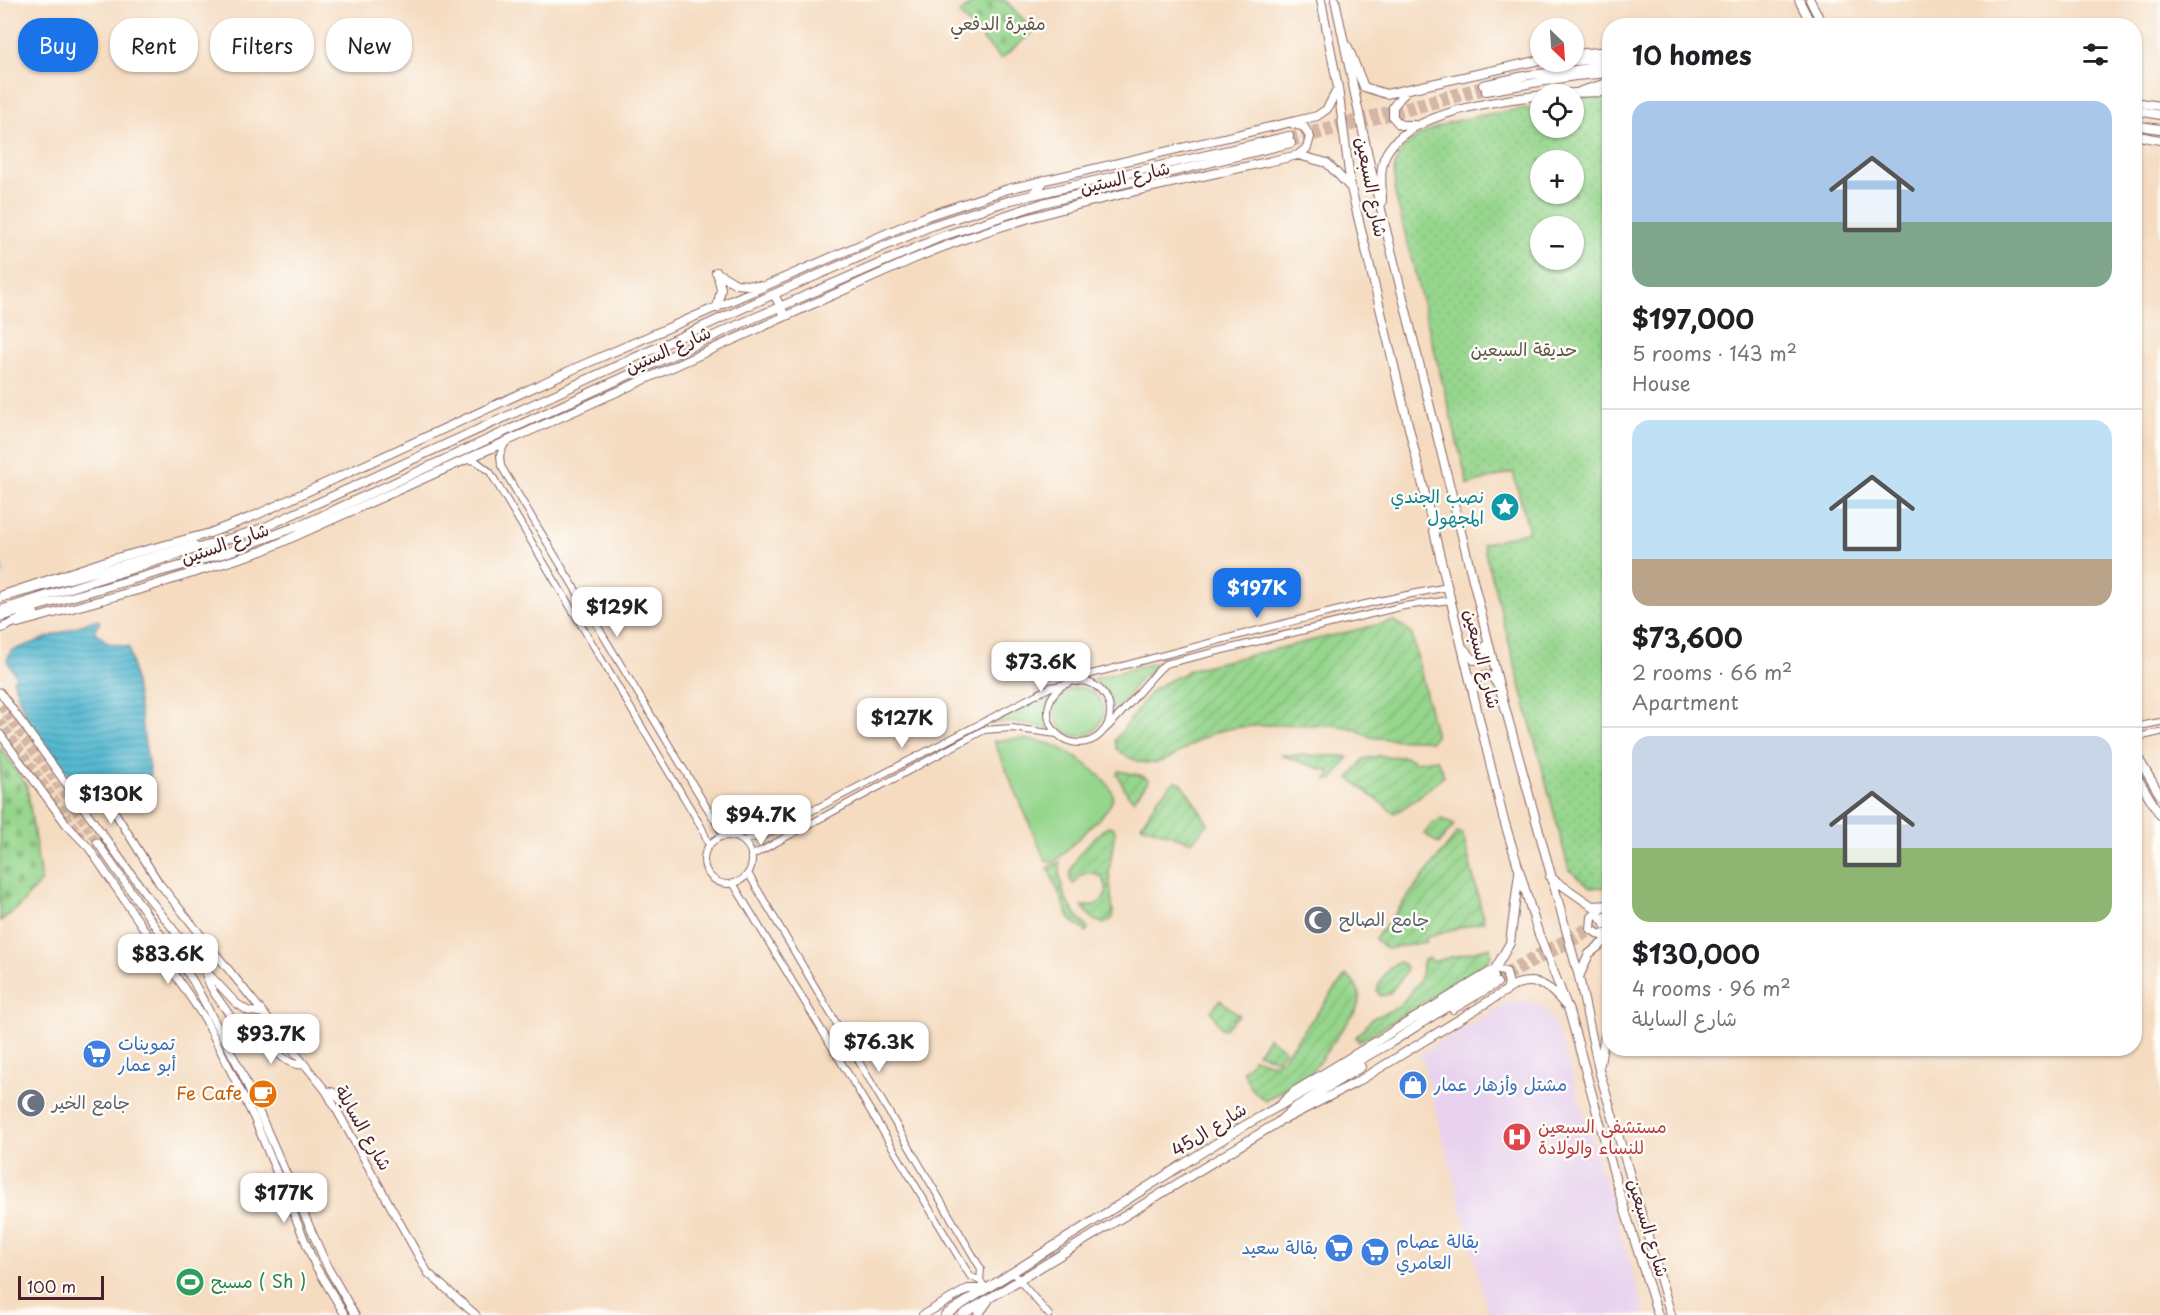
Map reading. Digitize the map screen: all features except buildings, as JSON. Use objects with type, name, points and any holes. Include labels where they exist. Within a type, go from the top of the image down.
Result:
[{"type":"main road","name":"شارع السبعين","points":[[1321,0],[1338,88],[1351,188],[1503,817],[1538,932],[1569,1011],[1617,1185],[1658,1315]]},
{"type":"main road","name":"شارع السبعين","points":[[1335,0],[1343,34],[1347,67],[1384,223],[1500,689],[1579,977],[1599,1070],[1671,1315]]},
{"type":"main road","points":[[1799,0],[1807,18]]},
{"type":"main road","points":[[1810,0],[1819,18]]},
{"type":"main road","points":[[1343,34],[1364,87],[1386,94],[1405,92],[1530,62]]},
{"type":"main road","points":[[1584,53],[1602,52]]},
{"type":"main road","points":[[1584,60],[1602,59]]},
{"type":"main road","points":[[1602,67],[1529,75],[1484,88],[1602,74]]},
{"type":"main road","points":[[1584,90],[1602,84]]},
{"type":"main road","name":"شارع الستين","points":[[0,597],[19,587],[210,533],[254,516],[578,367],[927,216],[990,194],[1045,180],[1292,124],[1324,112],[1338,88]]},
{"type":"main road","points":[[1584,91],[1602,92]]},
{"type":"main road","points":[[1405,92],[1393,107],[1393,117],[1400,125],[1418,124],[1443,115],[1530,96]]},
{"type":"main road","points":[[2142,103],[2160,106]]},
{"type":"main road","points":[[2142,112],[2160,115]]},
{"type":"main road","points":[[1292,124],[1304,127],[1310,137],[1307,148],[1298,155]]},
{"type":"main road","points":[[1384,223],[1381,174],[1385,156],[1398,139],[1418,124]]},
{"type":"main road","points":[[2142,126],[2160,129]]},
{"type":"main road","points":[[2142,137],[2160,140]]},
{"type":"main road","name":"شارع الستين","points":[[0,610],[263,528],[774,294],[931,225],[1033,195],[1290,140],[1014,212],[924,243],[306,523],[226,553],[0,617]]},
{"type":"main road","name":"شارع الستين","points":[[0,628],[145,588],[262,551],[508,438],[928,252],[984,232],[1083,205],[1298,155]]},
{"type":"main road","points":[[1298,155],[1323,161],[1351,188]]},
{"type":"main road","points":[[1033,195],[1045,180]]},
{"type":"main road","points":[[717,308],[721,289],[717,272],[740,286],[768,285]]},
{"type":"main road","points":[[774,294],[785,316]]},
{"type":"main road","points":[[0,597],[224,539]]},
{"type":"main road","points":[[0,628],[26,616],[205,562],[226,553]]},
{"type":"main road","points":[[1462,646],[1470,657],[1477,660],[1484,656],[1488,641]]},
{"type":"main road","points":[[1473,691],[1475,681],[1484,675],[1492,677],[1500,689]]},
{"type":"main road","points":[[0,692],[138,885],[204,970],[236,1003],[248,1011],[261,1013]]},
{"type":"main road","points":[[0,734],[66,824],[89,848],[205,1019],[258,1117],[315,1265],[345,1315]]},
{"type":"main road","points":[[2142,765],[2160,795]]},
{"type":"main road","points":[[2142,785],[2160,815]]},
{"type":"main road","name":"شارع السايلة","points":[[114,811],[154,878],[326,1091],[428,1273],[476,1315]]},
{"type":"main road","points":[[138,885],[97,842],[193,981],[227,1044],[327,1266],[355,1315]]},
{"type":"main road","points":[[1495,976],[1510,943],[1519,869]]},
{"type":"main road","points":[[1550,877],[1602,915]]},
{"type":"main road","points":[[1579,977],[1602,929]]},
{"type":"main road","points":[[184,986],[204,970]]},
{"type":"main road","points":[[204,970],[207,983],[228,1010],[238,1031]]},
{"type":"main road","points":[[1495,976],[1506,972],[1509,984],[1507,989]]},
{"type":"main road","name":"شارع ال45","points":[[962,1315],[981,1301],[987,1289],[1276,1108],[1294,1091],[1495,976]]},
{"type":"main road","name":"شارع ال45","points":[[945,1315],[981,1301],[1019,1282],[1276,1123],[1294,1108],[1495,976]]},
{"type":"main road","points":[[1276,1123],[1357,1082],[1507,989],[1528,981],[1539,982],[1557,995],[1569,1011]]},
{"type":"main road","points":[[227,1044],[238,1031]]},
{"type":"main road","points":[[238,1031],[256,1032],[286,1060],[298,1066],[305,1065]]},
{"type":"main road","points":[[1599,1070],[1602,1053]]},
{"type":"main road","points":[[326,1091],[333,1092],[347,1107],[352,1108]]},
{"type":"main road","points":[[923,1315],[968,1289],[987,1289]]},
{"type":"main road","points":[[978,1315],[981,1301]]},
{"type":"street","points":[[508,438],[500,455],[501,466],[724,836],[743,841],[767,834],[1051,687],[1077,682],[1091,674],[1211,643],[1402,596],[1448,587]]},
{"type":"street","points":[[464,459],[476,461],[490,472],[702,828],[709,845]]},
{"type":"street","points":[[570,606],[578,597]]},
{"type":"street","points":[[1067,684],[1059,689],[1049,706],[1048,716],[1057,734],[1064,740],[1080,743],[1095,739],[1115,721],[1142,686],[1165,664],[1404,606],[1451,600]]},
{"type":"street","points":[[1211,643],[1212,652]]},
{"type":"street","points":[[1164,655],[1165,664]]},
{"type":"street","points":[[1077,682],[1095,686],[1107,700],[1109,717],[1102,732]]},
{"type":"street","points":[[981,722],[984,730]]},
{"type":"street","points":[[2142,725],[2160,722]]},
{"type":"street","points":[[752,856],[984,730],[1012,728],[1057,734]]},
{"type":"street","points":[[2142,736],[2160,732]]},
{"type":"street","points":[[724,836],[709,845],[704,859],[708,873],[720,882],[733,883],[748,873],[752,856],[743,841]]},
{"type":"street","points":[[748,873],[981,1269],[980,1281]]},
{"type":"street","points":[[733,883],[970,1276],[980,1281],[987,1289]]},
{"type":"street","points":[[1013,1273],[1049,1315]]},
{"type":"shaded area","name":"مستشفى السبعين للنساء والولادة","points":[[1523,1000],[1545,1007],[1559,1033],[1646,1315],[1489,1315],[1421,1053],[1507,1003]]},
{"type":"green space","name":"مقبرة الدفعي","points":[[976,0],[1005,0],[1034,31],[1001,59],[959,14]]},
{"type":"green space","name":"حديقة السبعين","points":[[1602,97],[1602,888],[1591,887],[1569,870],[1483,544],[1529,531],[1513,472],[1468,485],[1395,193],[1395,165],[1404,149],[1418,137],[1436,127],[1480,116],[1530,108],[1530,138],[1584,138],[1584,98]]},
{"type":"green space","points":[[1393,621],[1403,626],[1412,635],[1435,732],[1431,741],[1374,738],[1357,730],[1328,725],[1289,725],[1250,726],[1223,730],[1208,735],[1170,758],[1159,762],[1146,763],[1132,759],[1117,749],[1115,740],[1153,689],[1192,669]]},
{"type":"green space","points":[[1154,663],[1155,667],[1139,680],[1113,715],[1108,695],[1092,679]]},
{"type":"green space","points":[[1079,688],[1096,695],[1103,712],[1096,729],[1079,736],[1062,729],[1055,712],[1062,695]]},
{"type":"green space","points":[[1051,691],[1046,710],[1049,729],[1018,722],[990,724]]},
{"type":"green space","points":[[1012,739],[1036,741],[1057,747],[1087,765],[1111,790],[1113,797],[1111,804],[1054,863],[1045,860],[994,741]]},
{"type":"green space","points":[[0,747],[27,786],[41,881],[18,908],[0,921]]},
{"type":"green space","points":[[1281,755],[1344,756],[1348,758],[1333,779],[1327,780],[1330,772]]},
{"type":"green space","points":[[1379,756],[1407,757],[1415,762],[1437,759],[1444,776],[1394,813],[1349,778],[1364,759]]},
{"type":"green space","points":[[1119,771],[1143,776],[1149,780],[1134,800],[1128,795],[1117,774]]},
{"type":"green space","points":[[1175,781],[1182,783],[1208,824],[1192,842],[1141,825],[1159,797]]},
{"type":"green space","points":[[1441,819],[1454,825],[1439,844],[1424,834],[1432,824]]},
{"type":"green space","points":[[1108,826],[1113,827],[1115,831],[1109,872],[1113,918],[1104,924],[1094,920],[1082,906],[1100,902],[1105,895],[1105,882],[1094,873],[1080,876],[1074,884],[1070,880],[1078,857],[1089,843]]},
{"type":"green space","points":[[1458,832],[1463,835],[1484,921],[1425,938],[1427,942],[1386,949],[1375,939]]},
{"type":"green space","points":[[1060,863],[1063,892],[1070,906],[1088,929],[1086,932],[1070,919],[1048,868]]},
{"type":"green space","points":[[1490,947],[1491,957],[1486,964],[1359,1042],[1356,1037],[1373,1018],[1399,1007],[1419,982],[1424,960],[1430,958],[1432,962]]},
{"type":"green space","points":[[1399,962],[1405,965],[1406,972],[1389,994],[1380,996],[1377,991],[1382,978],[1392,966]]},
{"type":"green space","points":[[1346,975],[1359,992],[1358,1007],[1355,1012],[1311,1073],[1265,1101],[1250,1087],[1243,1071],[1254,1058],[1272,1064],[1282,1059]]},
{"type":"green space","points":[[1220,1000],[1239,1015],[1225,1029],[1221,1028],[1211,1011]]},
{"type":"green space","points":[[1268,1037],[1285,1050],[1277,1059],[1257,1053]]},
{"type":"water","points":[[97,619],[100,622],[94,631],[108,643],[129,647],[151,780],[110,814],[81,792],[25,716],[13,679],[17,678],[7,660],[11,651]]},
{"type":"waterway","points":[[0,559],[4,574]]},
{"type":"tunnel","points":[[1289,136],[1483,85]]},
{"type":"tunnel","points":[[1291,143],[1486,91]]},
{"type":"tunnel","points":[[0,706],[97,842]]},
{"type":"tunnel","points":[[0,720],[85,841]]},
{"type":"tunnel","points":[[1494,977],[1601,919]]},
{"type":"tunnel","points":[[1497,983],[1602,927]]},
{"type":"place","name":"نصب الجندي المجهول","points":[[1505,507]]},
{"type":"place","name":"جامع الصالح","points":[[1318,920]]},
{"type":"place","name":"تموينات أبو عمار","points":[[97,1054]]},
{"type":"place","name":"مشتل وأزهار عمار","points":[[1413,1085]]},
{"type":"place","name":"Fe Cafe","points":[[263,1094]]},
{"type":"place","name":"جامع الخير","points":[[31,1103]]},
{"type":"place","name":"مستشفى السبعين للنساء والولادة","points":[[1517,1137]]},
{"type":"place","name":"بقالة سعيد","points":[[1339,1248]]},
{"type":"place","name":"بقالة عصام العامري","points":[[1375,1252]]},
{"type":"place","name":"مسبح ( Sh )","points":[[190,1282]]}]
